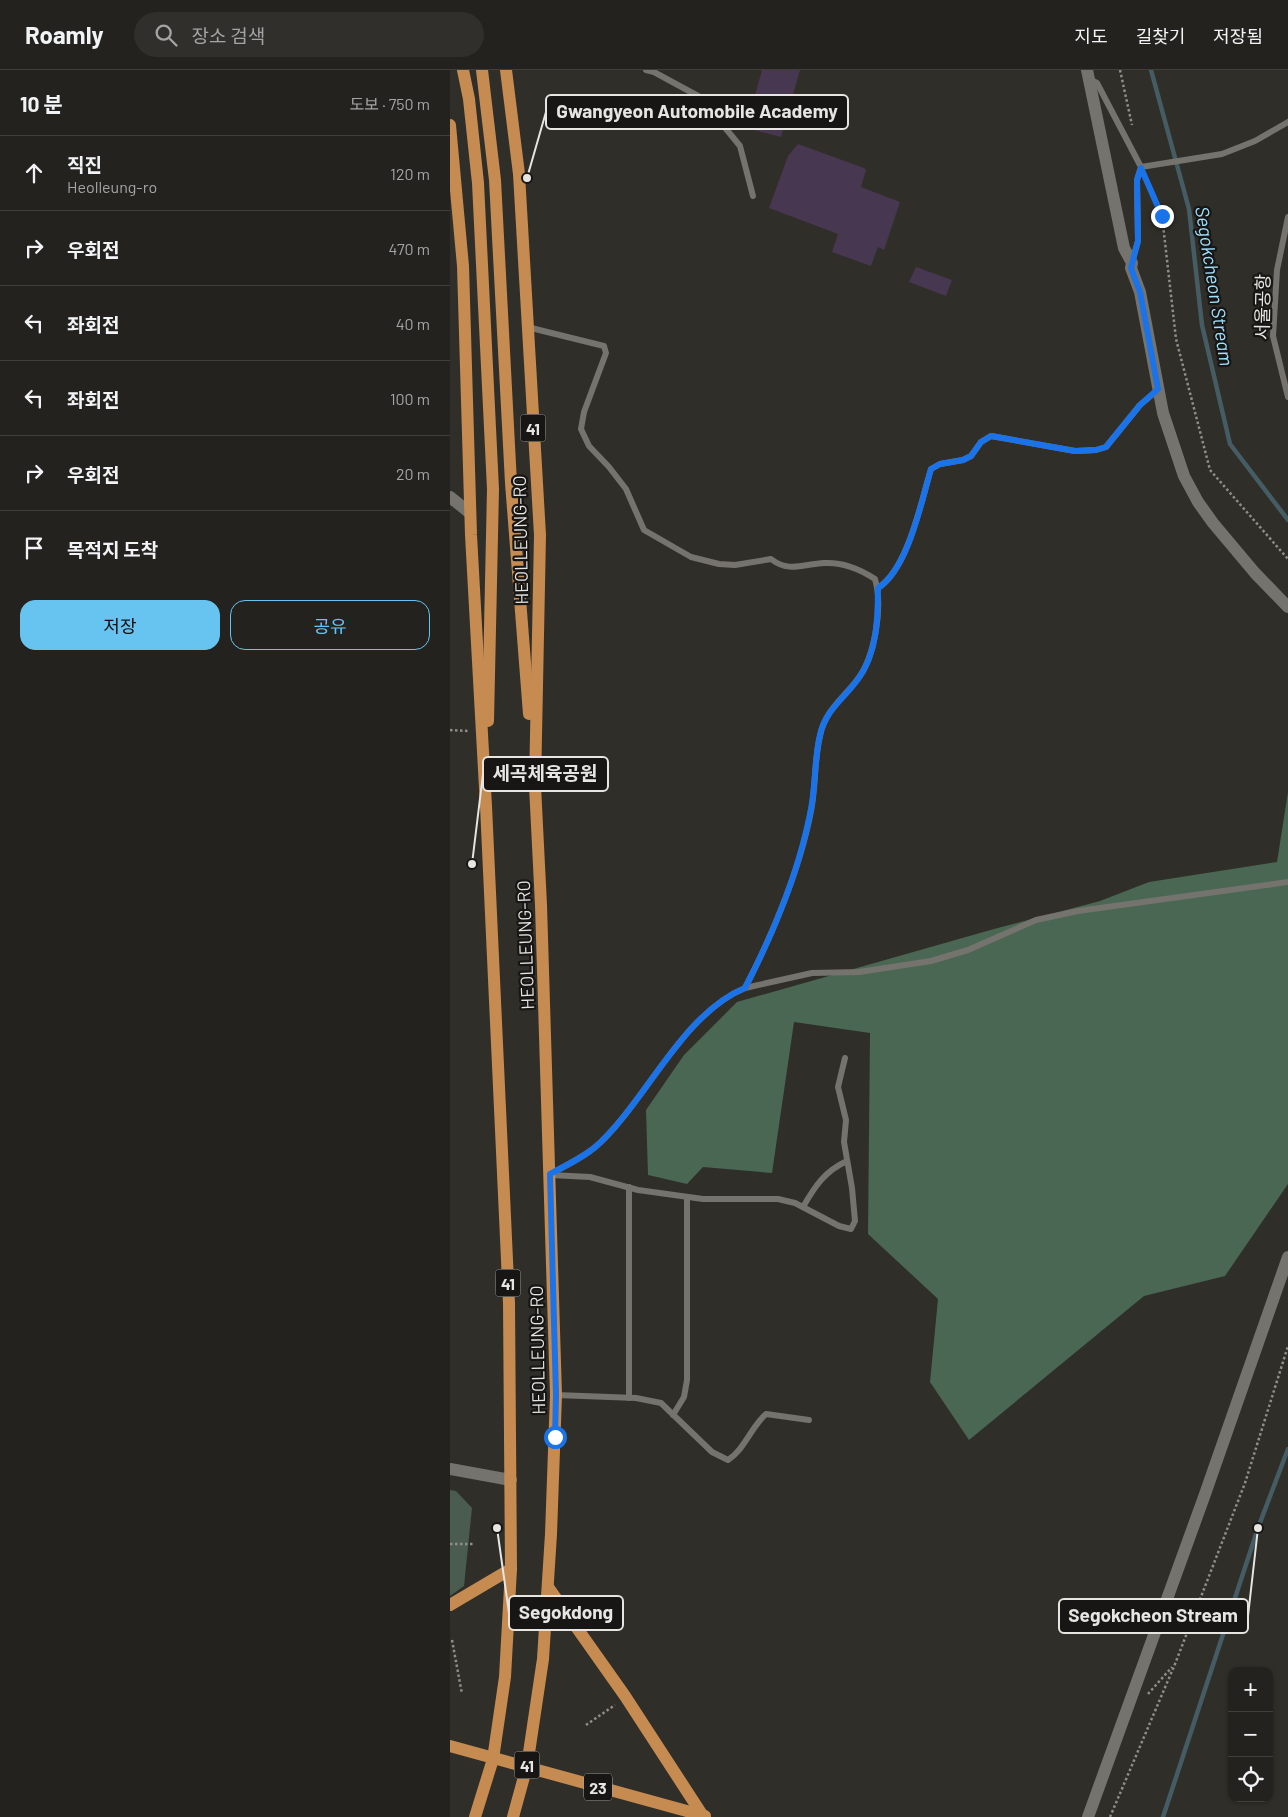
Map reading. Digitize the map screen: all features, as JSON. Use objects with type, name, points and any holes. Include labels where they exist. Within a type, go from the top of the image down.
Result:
[{"type":"main road","points":[[463,70],[469,99],[478,183],[493,489],[486,806]]},
{"type":"main road","points":[[482,70],[495,180],[511,482],[535,786]]},
{"type":"main road","name":"HEOLLEUNG-RO","points":[[506,70],[520,174],[540,535],[535,786],[550,1174],[556,1395],[543,1659],[526,1766],[513,1817]]},
{"type":"main road","name":"HEOLLEUNG-RO","points":[[450,125],[462,266],[470,513],[480,732],[486,806],[509,1303],[511,1569],[505,1678],[493,1758],[475,1817]]},
{"type":"main road","points":[[450,1605],[511,1569]]},
{"type":"main road","points":[[548,1587],[625,1696],[704,1817]]},
{"type":"main road","name":"23","points":[[450,1746],[704,1817]]},
{"type":"street","points":[[1088,74],[1124,248],[1132,262],[1131,268],[1140,292],[1163,412],[1184,476],[1213,524],[1288,607]]},
{"type":"street","points":[[450,497],[470,513]]},
{"type":"street","points":[[1088,1817],[1204,1497],[1288,1257]]},
{"type":"street","points":[[450,1469],[511,1480]]},
{"type":"lane","points":[[646,70],[654,72],[700,97],[740,146],[753,196]]},
{"type":"lane","points":[[1088,74],[1097,82],[1141,168],[1137,180],[1138,241],[1132,262]]},
{"type":"lane","points":[[1141,168],[1222,154],[1255,141],[1288,122]]},
{"type":"lane","name":"서울공항","points":[[1288,217],[1277,270],[1273,336],[1288,397]]},
{"type":"lane","points":[[527,326],[604,346],[606,353],[584,412],[581,429],[589,446],[609,466],[626,489],[644,530],[691,557],[719,564],[735,565],[771,559],[779,565],[788,568],[826,562],[861,570],[875,578],[878,588],[878,610],[874,639],[866,664],[858,679],[838,700],[826,719],[820,735],[815,787],[805,837],[770,936],[745,988]]},
{"type":"lane","points":[[878,588],[886,583],[901,560],[911,536],[931,469],[940,464],[963,460],[971,456],[981,442],[991,436],[1075,451],[1096,450],[1106,447],[1140,405],[1158,389]]},
{"type":"lane","points":[[550,1174],[590,1151],[615,1127],[689,1031],[712,1008],[745,988],[812,973],[859,972],[931,961],[968,950],[1036,920],[1078,911],[1288,882]]},
{"type":"lane","points":[[550,1174],[590,1176],[638,1190],[702,1199],[778,1199],[795,1203],[839,1226],[851,1229],[856,1221],[844,1142],[846,1120],[838,1087],[845,1058]]},
{"type":"lane","points":[[802,1207],[814,1186],[834,1167],[847,1160]]},
{"type":"lane","points":[[629,1187],[630,1398]]},
{"type":"lane","points":[[672,1415],[684,1397],[687,1380],[687,1197]]},
{"type":"lane","points":[[556,1395],[630,1398],[661,1403],[712,1452],[728,1460],[736,1455],[758,1422],[766,1414],[809,1420]]},
{"type":"path","points":[[1120,70],[1133,128]]},
{"type":"path","points":[[1141,168],[1162,216],[1176,339],[1210,470],[1288,559]]},
{"type":"path","points":[[450,730],[480,732]]},
{"type":"path","points":[[1110,1817],[1175,1664],[1241,1492],[1288,1346]]},
{"type":"path","points":[[450,1544],[475,1544]]},
{"type":"path","points":[[452,1640],[462,1694]]},
{"type":"path","points":[[586,1725],[616,1704]]},
{"type":"green space","points":[[1288,792],[1288,1184],[1225,1276],[1144,1296],[969,1440],[930,1382],[938,1299],[868,1234],[870,1033],[794,1022],[772,1173],[703,1167],[687,1184],[648,1175],[646,1110],[684,1055],[737,1002],[1100,901],[1149,882],[1277,862]]},
{"type":"green space","points":[[450,1490],[456,1491],[472,1508],[464,1586],[450,1596]]},
{"type":"building","points":[[762,70],[800,70],[781,137],[746,128]]},
{"type":"building","points":[[798,144],[864,168],[866,170],[861,187],[900,202],[884,250],[878,247],[871,266],[832,252],[838,234],[769,208],[788,156]]},
{"type":"building","points":[[916,267],[952,280],[946,296],[909,282]]},
{"type":"waterway","name":"Segokcheon Stream","points":[[1151,70],[1189,209],[1202,325],[1230,444],[1288,520]]},
{"type":"waterway","name":"Segokcheon Stream","points":[[1163,1817],[1258,1528],[1288,1449]]},
{"type":"place","name":"Gwangyeon Automobile Academy","points":[[527,178]]},
{"type":"place","name":"세곡체육공원","points":[[472,864]]},
{"type":"place","name":"Segokdong","points":[[497,1528]]},
{"type":"place","name":"Segokcheon Stream","points":[[1258,1528]]},
{"type":"route","points":[[555,1437],[556,1395],[550,1174],[590,1151],[615,1127],[689,1031],[712,1008],[745,988],[770,936],[805,837],[815,787],[820,735],[826,719],[838,700],[858,679],[866,664],[874,639],[878,610],[878,588],[886,583],[901,560],[911,536],[931,469],[940,464],[963,460],[971,456],[981,442],[991,436],[1075,451],[1096,450],[1106,447],[1140,405],[1158,389],[1140,292],[1131,268],[1138,241],[1137,180],[1141,168],[1162,216]]}]
